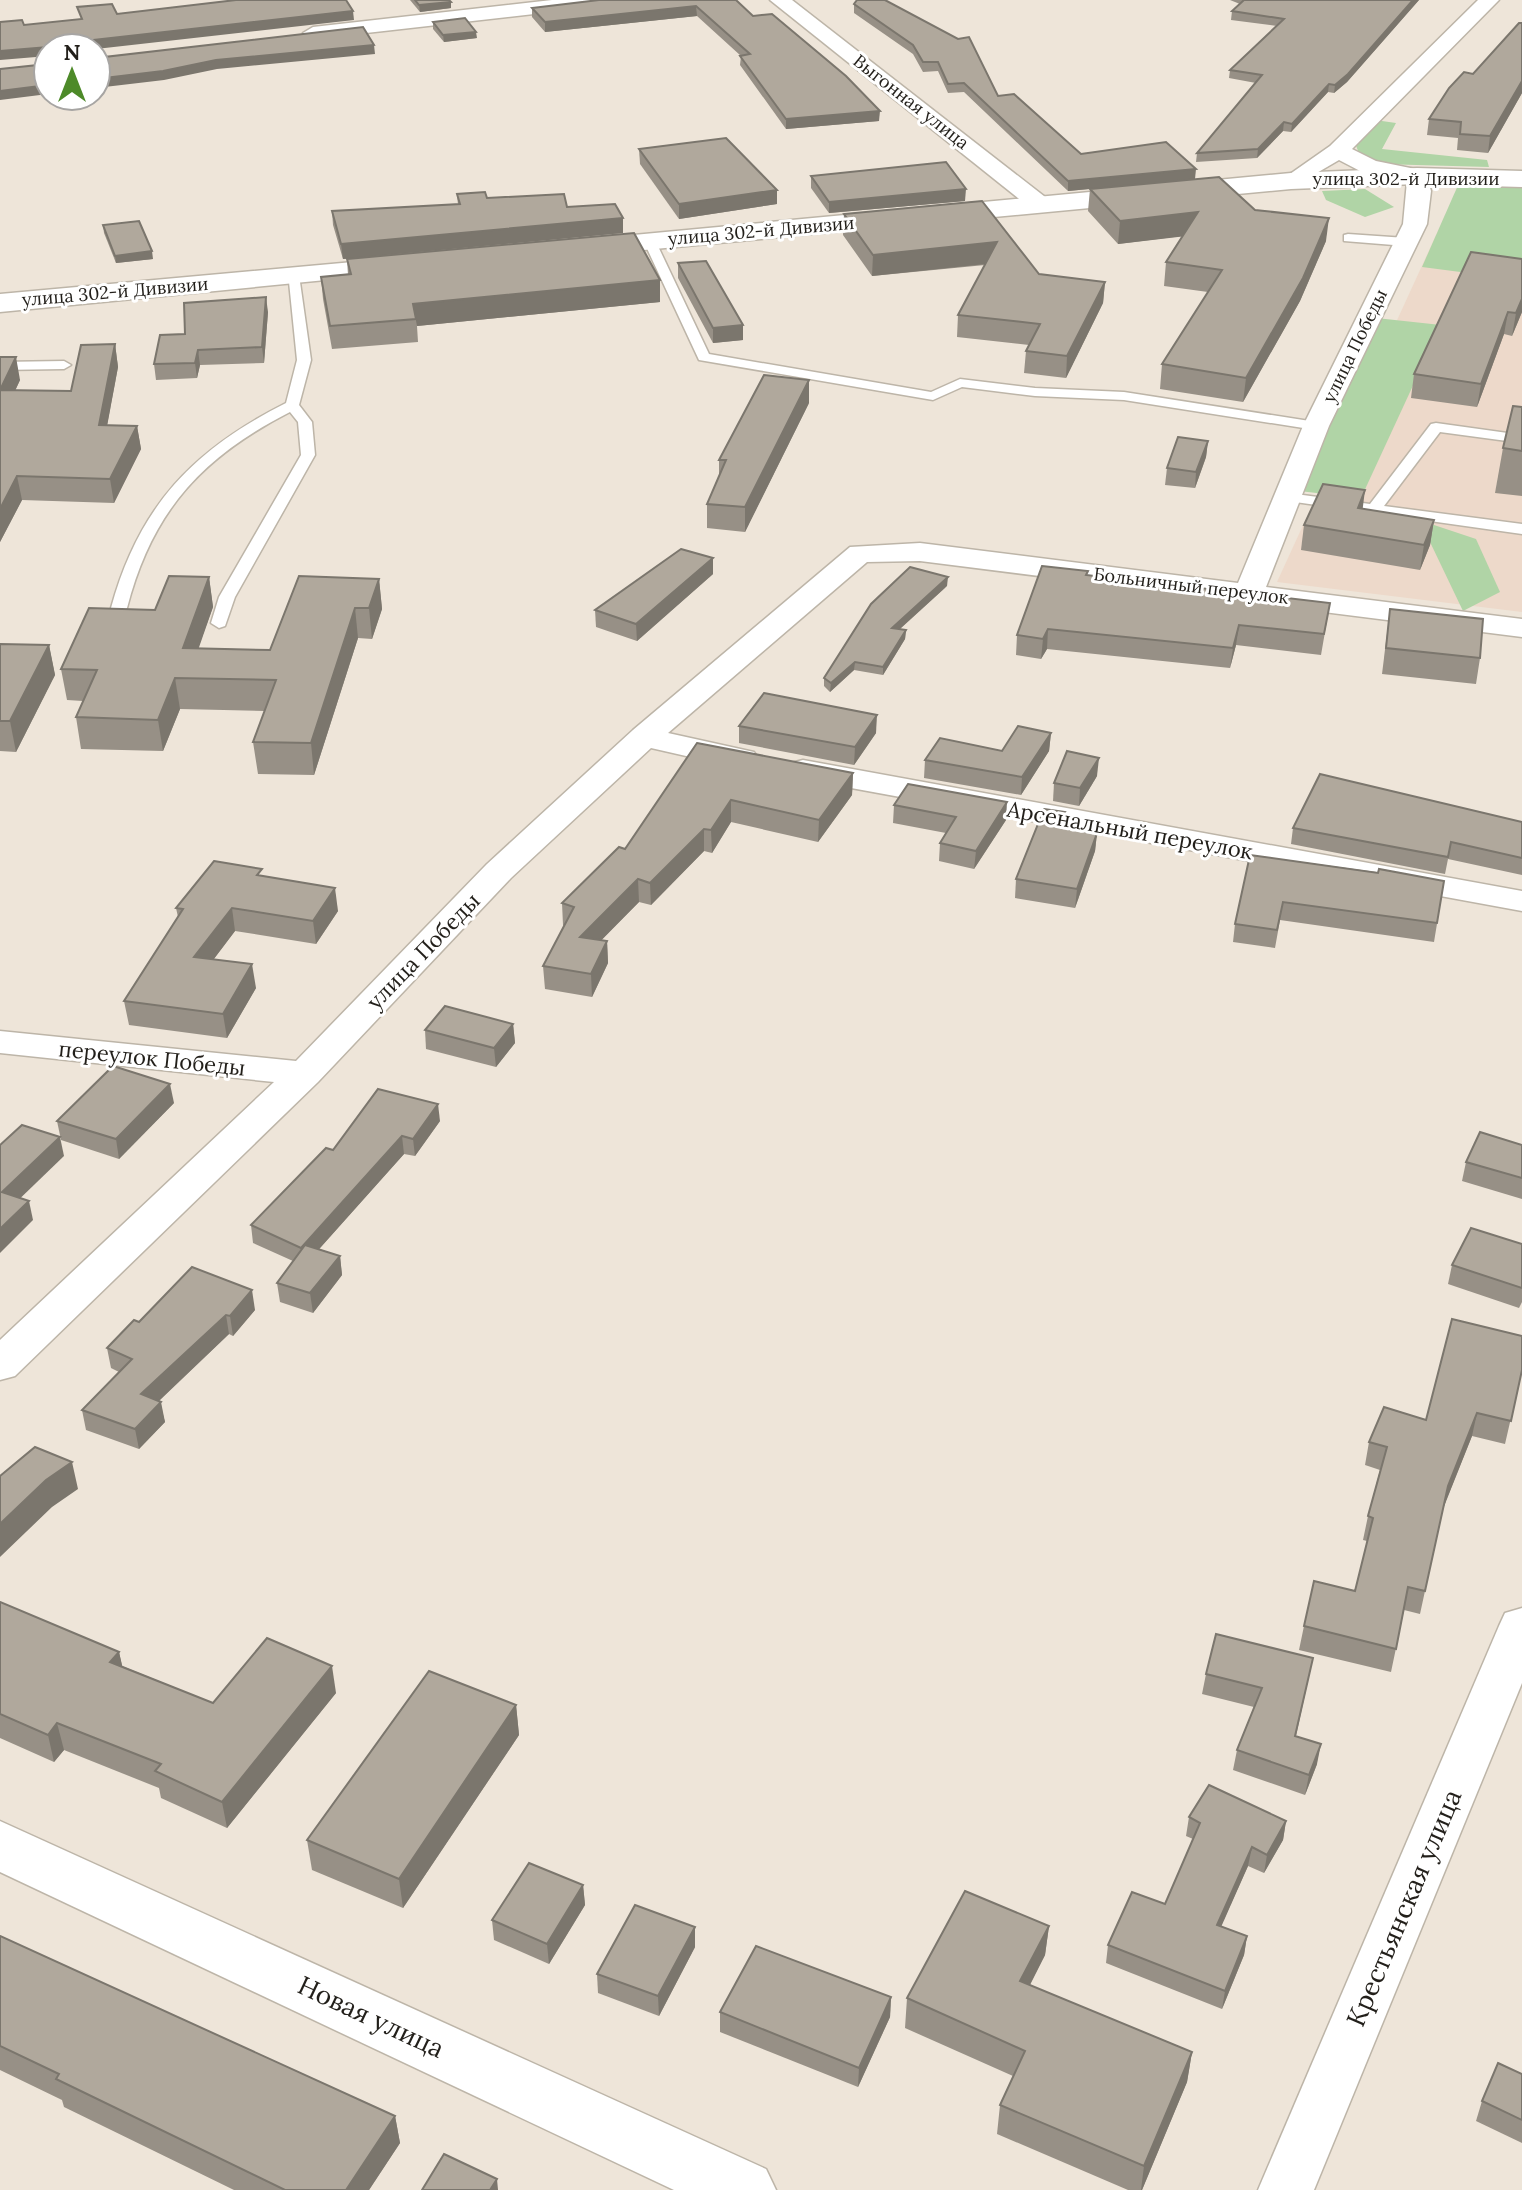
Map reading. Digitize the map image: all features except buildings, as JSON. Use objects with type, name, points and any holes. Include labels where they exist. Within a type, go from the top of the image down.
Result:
[{"type":"main road","name":"улица 302-й Дивизии","points":[[557,250],[1291,181],[1417,176],[1522,179]]},
{"type":"main road","name":"улица 302-й Дивизии","points":[[0,303],[433,262]]},
{"type":"main road","name":"Новая улица","points":[[0,1845],[743,2190]]},
{"type":"street","points":[[287,36],[604,0]]},
{"type":"street","name":"Выгонная улица","points":[[780,0],[1041,205]]},
{"type":"street","points":[[1291,181],[1338,151],[1489,0]]},
{"type":"street","points":[[1338,151],[1370,167],[1417,176]]},
{"type":"street","name":"улица Победы","points":[[1249,593],[1316,426],[1415,224],[1417,176]]},
{"type":"street","name":"Больничный переулок","points":[[860,553],[920,552],[1522,628]]},
{"type":"street","name":"улица Победы","points":[[0,1365],[305,1074],[499,871],[644,737],[860,553]]},
{"type":"street","name":"Арсенальный переулок","points":[[644,737],[713,754],[1522,901]]},
{"type":"street","name":"переулок Победы","points":[[0,1042],[305,1074]]},
{"type":"street","name":"Крестьянская улица","points":[[1286,2190],[1522,1626]]},
{"type":"lane","points":[[1348,238],[1406,242]]},
{"type":"lane","points":[[650,242],[704,357],[933,396],[960,383],[1035,392],[1124,396],[1316,426]]},
{"type":"lane","points":[[292,405],[304,360],[293,275]]},
{"type":"lane","points":[[0,366],[64,365]]},
{"type":"lane","points":[[119,608],[127,568],[160,505],[196,469],[253,422],[292,405]]},
{"type":"lane","points":[[219,623],[227,597],[308,455],[305,422],[292,405]]},
{"type":"lane","points":[[1374,509],[1436,427],[1522,439]]},
{"type":"lane","points":[[1288,497],[1522,529]]},
{"type":"shaded area","points":[[1459,185],[1522,191],[1522,612],[1277,582]]},
{"type":"green space","points":[[1375,120],[1396,123],[1382,149],[1487,160],[1489,167],[1380,164],[1360,156],[1355,143]]},
{"type":"green space","points":[[1459,183],[1522,188],[1522,280],[1422,267]]},
{"type":"green space","points":[[1365,189],[1394,207],[1365,217],[1326,200],[1322,191]]},
{"type":"green space","points":[[1367,317],[1441,325],[1361,498],[1299,491]]},
{"type":"green space","points":[[1428,523],[1476,539],[1500,592],[1463,611],[1430,542]]}]
